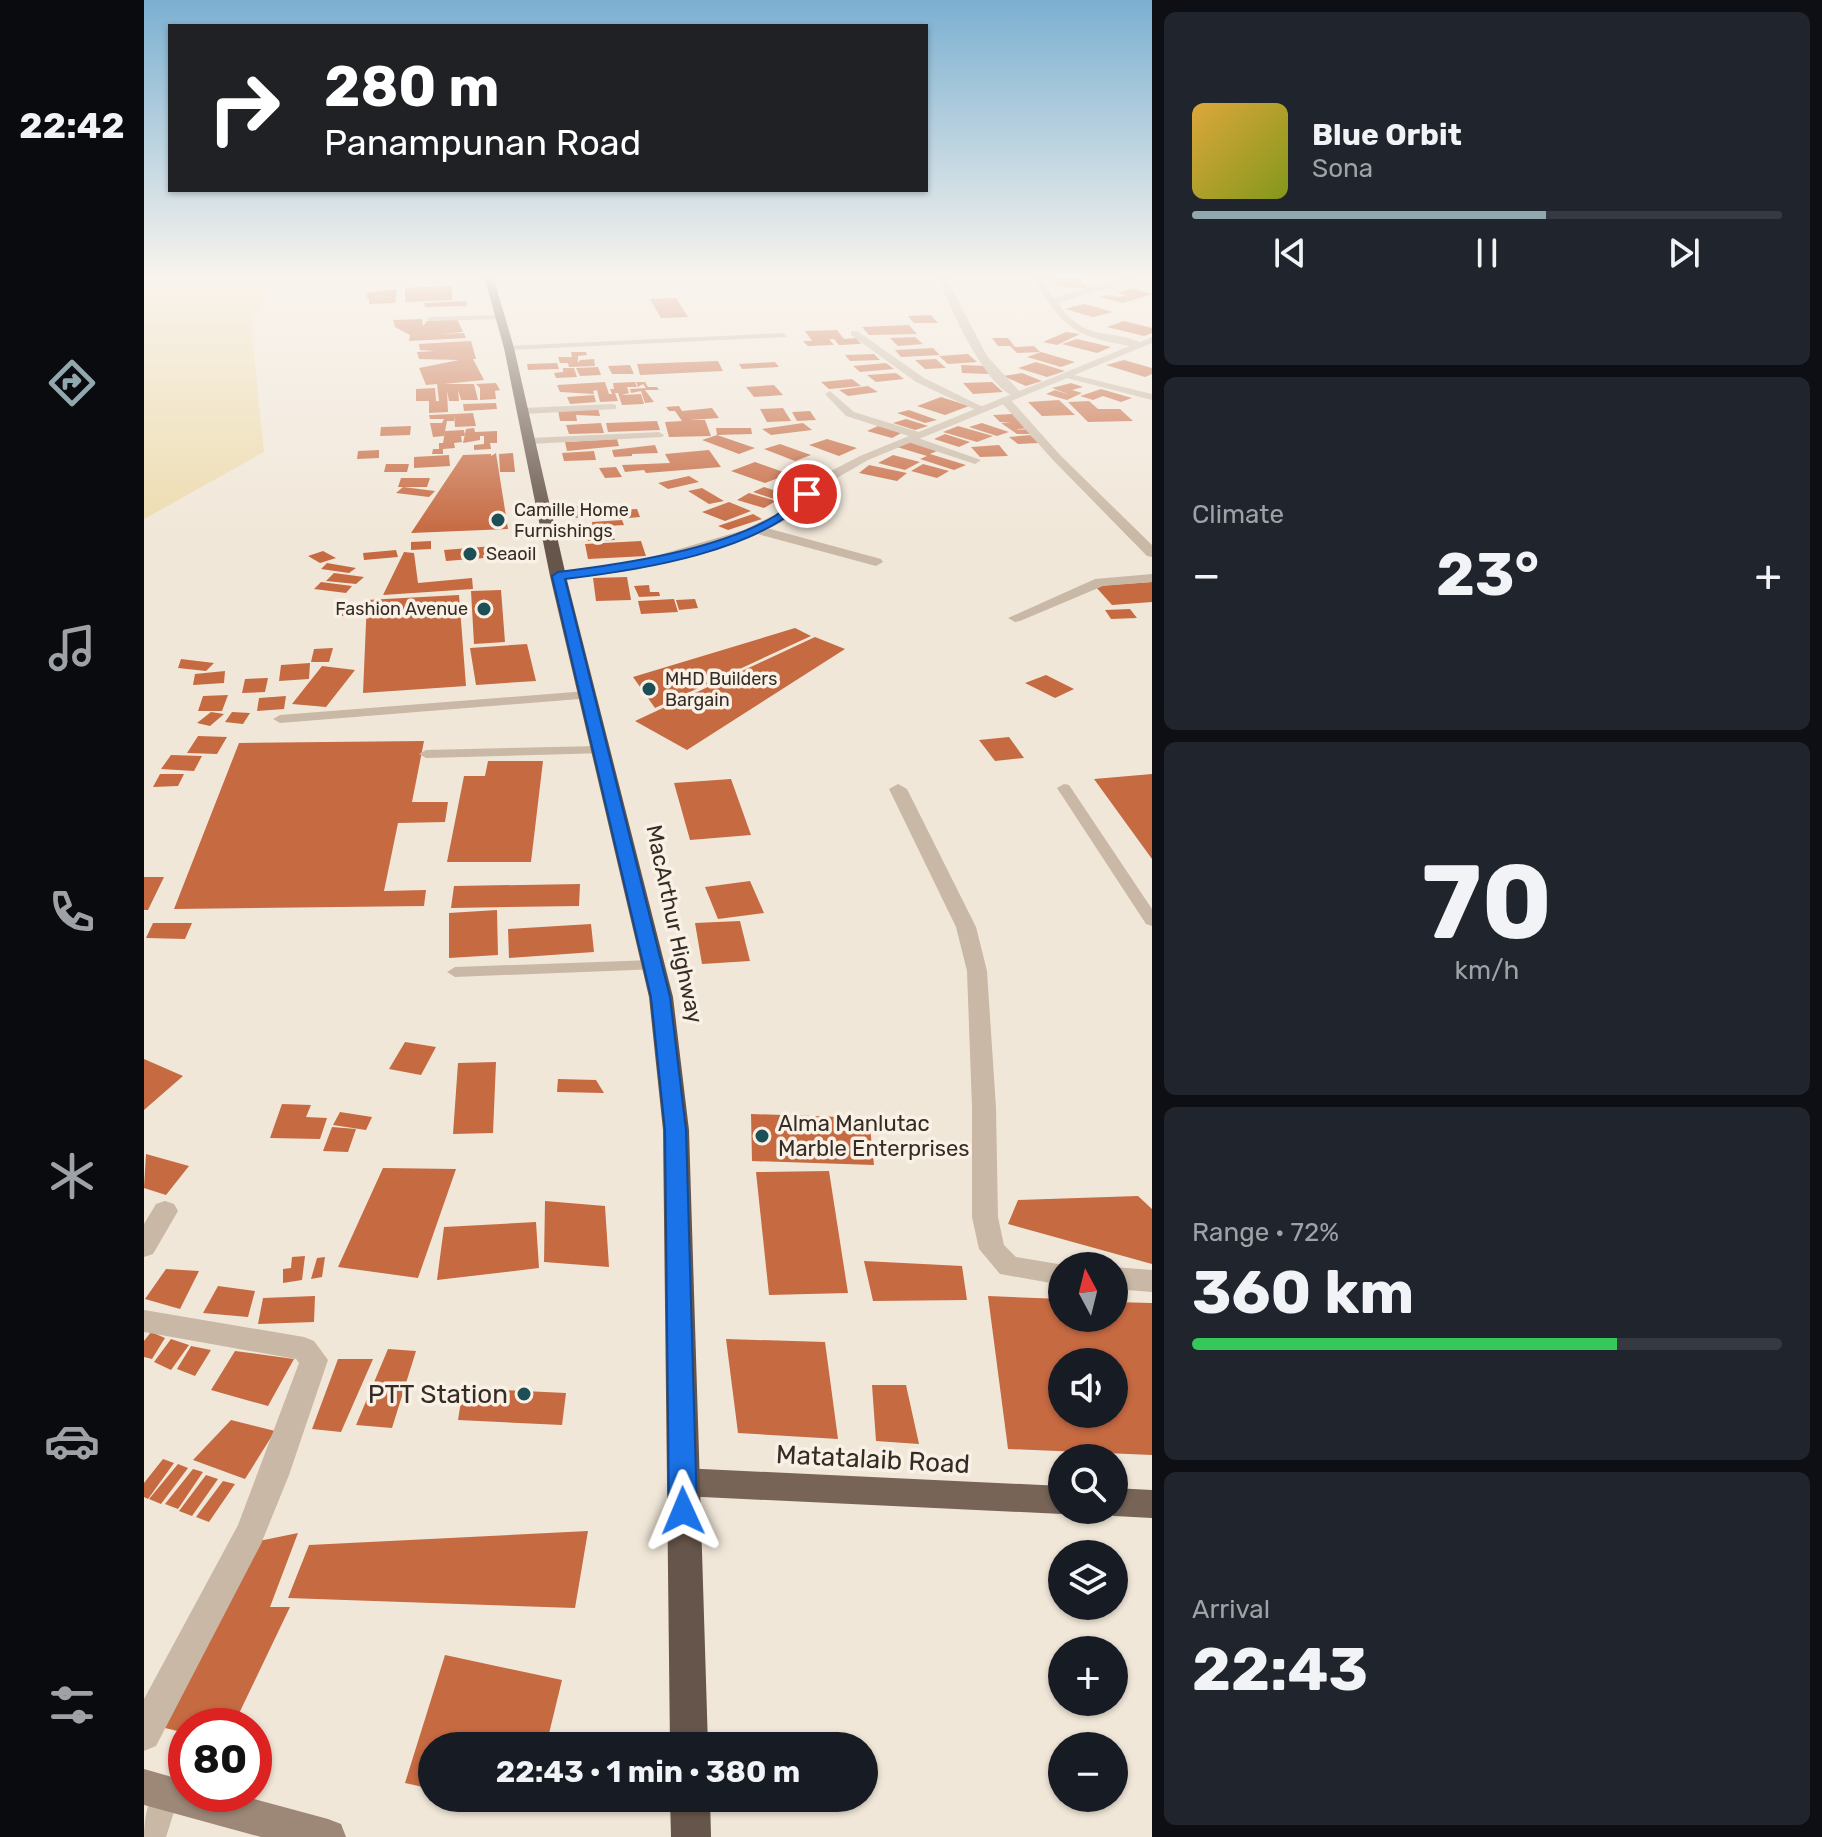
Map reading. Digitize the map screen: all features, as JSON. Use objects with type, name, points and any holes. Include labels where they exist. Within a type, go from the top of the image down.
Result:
[{"type":"highway","name":"MacArthur Highway","points":[[512,362],[558,576],[661,997],[676,1130],[689,1732]]},
{"type":"highway","points":[[690,1812],[691,1837]]},
{"type":"main road","name":"Matatalaib Road","points":[[682,1482],[1048,1499]]},
{"type":"main road","points":[[1128,1503],[1152,1504]]},
{"type":"main road","points":[[155,1790],[328,1837]]},
{"type":"street","points":[[894,362],[920,380],[982,409]]},
{"type":"street","points":[[988,362],[1056,457],[1152,553]]},
{"type":"street","points":[[558,576],[636,566],[759,530],[781,517],[833,475],[914,437],[1098,362]]},
{"type":"street","points":[[830,394],[850,414],[975,460]]},
{"type":"street","points":[[523,411],[612,407]]},
{"type":"street","points":[[759,530],[876,562]]},
{"type":"street","points":[[1015,618],[1100,582],[1152,578]]},
{"type":"street","points":[[898,789],[966,927],[977,971],[984,1108],[985,1217],[992,1249],[1009,1267],[1048,1272]]},
{"type":"street","points":[[144,1247],[165,1211]]},
{"type":"street","points":[[1128,1279],[1152,1281]]},
{"type":"street","points":[[144,1321],[279,1343],[308,1350],[314,1360],[250,1534],[144,1734]]},
{"type":"lane","points":[[1066,375],[1152,397]]},
{"type":"lane","points":[[530,441],[659,435]]},
{"type":"lane","points":[[280,719],[587,695]]},
{"type":"lane","points":[[426,754],[600,750]]},
{"type":"lane","points":[[1064,788],[1152,921]]},
{"type":"lane","points":[[455,972],[653,965]]},
{"type":"lane","points":[[151,1837],[155,1790]]},
{"type":"sand","points":[[144,362],[255,362],[264,452],[144,519]]},
{"type":"building","points":[[450,362],[474,362],[484,380],[444,384],[474,384],[478,400],[461,400],[458,390],[459,401],[449,401],[447,391],[448,412],[429,413],[429,401],[416,401],[416,389],[435,388],[436,401],[439,401],[437,384],[426,385],[419,368]]},
{"type":"building","points":[[594,362],[595,366],[569,367],[568,363],[560,363]]},
{"type":"building","points":[[718,362],[723,371],[640,375],[637,364]]},
{"type":"building","points":[[775,362],[779,367],[742,369],[739,364]]},
{"type":"building","points":[[917,362],[939,362],[946,368],[925,369]]},
{"type":"building","points":[[1036,362],[1065,371],[1047,377],[1018,368]]},
{"type":"building","points":[[1043,362],[1075,362],[1061,367]]},
{"type":"building","points":[[1130,362],[1152,368],[1152,374],[1145,377],[1106,365]]},
{"type":"building","points":[[557,363],[559,369],[528,370],[527,364]]},
{"type":"building","points":[[886,363],[894,369],[860,372],[853,366]]},
{"type":"building","points":[[630,365],[634,374],[612,374],[608,366]]},
{"type":"building","points":[[961,365],[987,366],[989,374],[962,373]]},
{"type":"building","points":[[598,367],[601,375],[580,376],[576,368]]},
{"type":"building","points":[[563,368],[574,368],[577,377],[556,378],[554,373],[563,372]]},
{"type":"building","points":[[896,373],[904,379],[876,382],[867,375]]},
{"type":"building","points":[[1022,373],[1042,381],[1026,386],[1003,376]]},
{"type":"building","points":[[852,379],[861,386],[829,389],[821,382]]},
{"type":"building","points":[[605,382],[609,394],[612,394],[610,389],[614,389],[613,383],[635,382],[637,387],[627,387],[629,393],[622,395],[641,394],[644,404],[622,405],[618,393],[615,393],[618,401],[600,402],[597,390],[593,391],[594,394],[560,392],[557,385]]},
{"type":"building","points":[[636,382],[657,387],[659,390],[645,390],[654,402],[645,403],[641,391],[631,393],[630,389],[646,388],[643,384],[638,387]]},
{"type":"building","points":[[992,382],[1003,392],[973,394],[963,383]]},
{"type":"building","points":[[496,383],[500,390],[495,391],[496,399],[480,400],[480,388],[476,384]]},
{"type":"building","points":[[1071,383],[1083,387],[1072,390],[1082,393],[1067,400],[1046,394],[1055,390],[1071,395],[1052,388]]},
{"type":"building","points":[[774,385],[783,395],[754,397],[746,387]]},
{"type":"building","points":[[868,386],[878,392],[848,396],[839,390]]},
{"type":"building","points":[[1101,389],[1132,398],[1121,402],[1103,396],[1093,400],[1080,396]]},
{"type":"building","points":[[594,395],[596,402],[570,404],[567,397]]},
{"type":"building","points":[[941,397],[969,406],[945,415],[917,406]]},
{"type":"building","points":[[1059,400],[1075,415],[1042,416],[1028,402]]},
{"type":"building","points":[[1089,401],[1098,409],[1120,409],[1133,421],[1088,422],[1068,402]]},
{"type":"building","points":[[496,403],[497,409],[464,411],[463,404]]},
{"type":"building","points":[[679,406],[682,411],[712,408],[719,418],[690,420],[705,420],[711,436],[669,437],[665,422],[682,421],[675,411],[669,411],[666,407]]},
{"type":"building","points":[[598,408],[600,416],[576,415],[577,421],[560,421],[558,410]]},
{"type":"building","points":[[783,408],[791,421],[767,422],[760,409]]},
{"type":"building","points":[[909,410],[937,420],[925,423],[897,413]]},
{"type":"building","points":[[810,411],[816,420],[797,421],[792,412]]},
{"type":"building","points":[[473,413],[476,426],[455,427],[454,414]]},
{"type":"building","points":[[454,414],[455,421],[447,421],[444,436],[433,437],[430,423],[442,423],[444,419],[430,419],[429,415]]},
{"type":"building","points":[[1013,414],[1026,428],[1015,430],[1028,429],[1032,434],[1017,434],[1001,423],[1011,422],[1000,422],[993,415]]},
{"type":"building","points":[[906,419],[928,426],[915,430],[893,423]]},
{"type":"building","points":[[657,421],[660,430],[608,432],[606,423]]},
{"type":"building","points":[[601,423],[604,433],[569,434],[566,425]]},
{"type":"building","points":[[803,423],[812,430],[771,435],[762,429]]},
{"type":"building","points":[[982,423],[1009,432],[997,436],[969,427]]},
{"type":"building","points":[[411,426],[410,435],[380,436],[381,427]]},
{"type":"building","points":[[878,426],[903,432],[892,438],[867,431]]},
{"type":"building","points":[[958,426],[993,436],[977,442],[943,432]]},
{"type":"building","points":[[474,428],[475,432],[497,431],[497,443],[490,443],[491,449],[474,450],[474,445],[484,444],[484,436],[480,436],[480,440],[463,443],[466,429]]},
{"type":"building","points":[[716,428],[751,428],[752,434],[717,435]]},
{"type":"building","points":[[464,430],[462,442],[454,443],[455,448],[443,449],[443,454],[432,454],[433,449],[439,449],[439,443],[443,443],[445,431]]},
{"type":"building","points":[[945,434],[970,442],[959,447],[934,439]]},
{"type":"building","points":[[717,435],[755,448],[739,454],[702,440]]},
{"type":"building","points":[[1030,435],[1039,443],[1018,444],[1009,437]]},
{"type":"building","points":[[617,439],[619,446],[567,451],[565,442]]},
{"type":"building","points":[[827,439],[857,448],[839,456],[809,445]]},
{"type":"building","points":[[909,442],[937,451],[930,454],[966,465],[954,470],[920,459],[927,456],[897,447]]},
{"type":"building","points":[[780,444],[811,455],[795,461],[764,449]]},
{"type":"building","points":[[655,445],[658,453],[614,457],[612,450]]},
{"type":"building","points":[[999,445],[1008,456],[980,457],[971,447]]},
{"type":"building","points":[[379,450],[379,458],[357,459],[358,451]]},
{"type":"building","points":[[709,450],[721,467],[646,473],[644,470],[625,472],[622,465],[670,463],[665,454]]},
{"type":"building","points":[[594,451],[596,460],[564,461],[562,453]]},
{"type":"building","points":[[496,453],[508,529],[411,533],[463,455],[491,456]]},
{"type":"building","points":[[513,453],[515,472],[500,472],[499,454]]},
{"type":"building","points":[[449,455],[450,466],[414,468],[414,457]]},
{"type":"building","points":[[893,455],[920,462],[905,470],[878,463]]},
{"type":"building","points":[[755,462],[789,474],[765,483],[731,471]]},
{"type":"building","points":[[386,464],[409,464],[407,472],[384,472]]},
{"type":"building","points":[[923,464],[949,471],[937,478],[911,471]]},
{"type":"building","points":[[869,465],[907,473],[897,481],[859,473]]},
{"type":"building","points":[[616,467],[622,477],[605,478],[599,468]]},
{"type":"building","points":[[689,476],[699,482],[668,489],[658,483]]},
{"type":"building","points":[[401,478],[430,478],[427,487],[398,487]]},
{"type":"building","points":[[403,487],[435,491],[429,497],[396,493]]},
{"type":"building","points":[[764,487],[792,496],[780,501],[753,492]]},
{"type":"building","points":[[702,488],[724,501],[709,504],[688,491]]},
{"type":"building","points":[[749,493],[776,501],[764,508],[737,500]]},
{"type":"building","points":[[729,502],[751,511],[725,521],[702,512]]},
{"type":"building","points":[[599,505],[603,516],[572,518],[568,507]]},
{"type":"building","points":[[637,509],[640,517],[618,519],[615,510]]},
{"type":"building","points":[[753,514],[762,519],[728,530],[718,526]]},
{"type":"building","points":[[622,520],[624,525],[608,526],[615,540],[588,541],[587,533],[582,534],[580,528],[593,528],[592,522]]},
{"type":"building","points":[[431,541],[431,549],[411,550],[411,542]]},
{"type":"building","points":[[641,541],[646,556],[588,559],[585,544]]},
{"type":"building","name":"Seaoil","points":[[494,546],[497,557],[446,561],[444,550]]},
{"type":"building","points":[[396,550],[398,557],[364,560],[363,553]]},
{"type":"building","points":[[323,551],[336,558],[320,563],[308,556]]},
{"type":"building","points":[[404,552],[414,553],[418,583],[472,578],[473,589],[383,595]]},
{"type":"building","points":[[327,563],[356,568],[349,573],[321,569]]},
{"type":"building","points":[[334,573],[364,577],[356,584],[326,581]]},
{"type":"building","points":[[627,577],[631,600],[596,601],[593,578]]},
{"type":"building","points":[[321,582],[352,586],[346,593],[314,589]]},
{"type":"building","points":[[1152,582],[1152,602],[1112,605],[1095,586]]},
{"type":"building","points":[[649,585],[650,592],[659,592],[660,596],[639,597],[634,586]]},
{"type":"building","points":[[501,590],[505,642],[474,644],[471,591]]},
{"type":"building","points":[[459,595],[466,686],[363,693],[367,600]]},
{"type":"building","points":[[674,599],[678,612],[641,614],[638,601]]},
{"type":"building","points":[[695,599],[698,608],[679,610],[676,600]]},
{"type":"building","points":[[364,603],[365,615],[341,616],[341,604]]},
{"type":"building","points":[[1130,609],[1137,618],[1111,619],[1105,610]]},
{"type":"building","points":[[795,628],[811,636],[655,708],[633,677]]},
{"type":"building","points":[[815,637],[845,649],[687,750],[635,721]]},
{"type":"building","points":[[527,644],[536,681],[476,685],[470,648]]},
{"type":"building","points":[[333,648],[329,662],[311,662],[314,649]]},
{"type":"building","points":[[181,659],[214,663],[206,671],[178,668]]},
{"type":"building","points":[[310,663],[309,679],[279,681],[281,665]]},
{"type":"building","points":[[322,666],[355,670],[326,707],[292,704]]},
{"type":"building","points":[[225,671],[224,683],[193,685],[195,674]]},
{"type":"building","points":[[1046,675],[1074,689],[1055,698],[1025,683]]},
{"type":"building","points":[[268,678],[265,692],[242,693],[245,679]]},
{"type":"building","points":[[228,695],[222,711],[198,711],[203,696]]},
{"type":"building","points":[[286,696],[284,709],[257,711],[259,698]]},
{"type":"building","points":[[211,712],[224,714],[210,726],[197,723]]},
{"type":"building","points":[[232,712],[250,713],[243,724],[225,722]]},
{"type":"building","points":[[198,736],[227,737],[217,754],[187,753]]},
{"type":"building","points":[[1009,737],[1024,758],[995,761],[979,740]]},
{"type":"building","points":[[424,741],[412,802],[448,802],[445,822],[398,823],[384,891],[426,890],[424,906],[174,909],[239,743]]},
{"type":"building","points":[[171,755],[202,756],[194,771],[161,769]]},
{"type":"building","points":[[488,761],[543,761],[531,862],[447,862],[464,776],[485,776]]},
{"type":"building","points":[[160,774],[184,774],[178,786],[153,787]]},
{"type":"building","points":[[1152,774],[1152,859],[1094,779]]},
{"type":"building","points":[[731,779],[751,835],[690,840],[674,783]]},
{"type":"building","points":[[144,877],[164,877],[148,910],[144,910]]},
{"type":"building","points":[[750,881],[764,913],[718,919],[705,887]]},
{"type":"building","points":[[580,884],[579,906],[451,908],[454,886]]},
{"type":"building","points":[[497,910],[498,955],[449,958],[449,913]]},
{"type":"building","points":[[740,921],[750,961],[702,964],[695,923]]},
{"type":"building","points":[[153,923],[192,923],[185,939],[146,938]]},
{"type":"building","points":[[591,924],[594,952],[509,958],[508,929]]},
{"type":"building","points":[[405,1042],[436,1047],[421,1075],[389,1069]]},
{"type":"building","points":[[144,1059],[183,1076],[144,1110]]},
{"type":"building","points":[[496,1062],[493,1133],[453,1134],[458,1063]]},
{"type":"building","points":[[558,1079],[596,1080],[604,1093],[557,1092]]},
{"type":"building","points":[[282,1104],[311,1105],[306,1117],[327,1118],[320,1139],[270,1138]]},
{"type":"building","points":[[340,1112],[372,1117],[366,1130],[333,1125]]},
{"type":"building","points":[[751,1114],[869,1118],[874,1165],[752,1161]]},
{"type":"building","points":[[332,1127],[356,1129],[348,1152],[323,1151]]},
{"type":"building","points":[[146,1154],[189,1166],[166,1195],[144,1188]]},
{"type":"building","points":[[383,1168],[456,1169],[418,1278],[338,1267]]},
{"type":"building","points":[[829,1171],[848,1293],[769,1295],[756,1172]]},
{"type":"building","points":[[1138,1196],[1152,1209],[1152,1264],[1128,1257],[1128,1252],[1109,1252],[1008,1224],[1018,1200]]},
{"type":"building","points":[[545,1201],[605,1206],[609,1267],[544,1262]]},
{"type":"building","points":[[536,1222],[539,1268],[437,1280],[444,1227]]},
{"type":"building","points":[[305,1256],[302,1280],[283,1283],[283,1269],[291,1268],[292,1257]]},
{"type":"building","points":[[325,1257],[322,1277],[311,1279],[317,1258]]},
{"type":"building","points":[[864,1261],[962,1266],[967,1300],[873,1301]]},
{"type":"building","points":[[166,1269],[199,1271],[180,1309],[145,1299]]},
{"type":"building","points":[[218,1286],[255,1291],[248,1317],[203,1313]]},
{"type":"building","points":[[315,1296],[314,1322],[258,1324],[263,1298]]},
{"type":"building","points":[[988,1296],[1048,1298],[1048,1332],[1128,1332],[1128,1302],[1152,1303],[1152,1455],[1128,1454],[1128,1444],[1048,1444],[1048,1451],[1008,1449]]},
{"type":"building","points":[[151,1332],[165,1338],[152,1359],[144,1357],[144,1341]]},
{"type":"building","points":[[171,1339],[189,1345],[171,1370],[154,1362]]},
{"type":"building","points":[[726,1339],[825,1342],[838,1439],[738,1433]]},
{"type":"building","points":[[191,1346],[211,1350],[195,1376],[177,1369]]},
{"type":"building","points":[[388,1349],[416,1351],[392,1428],[356,1425]]},
{"type":"building","points":[[235,1351],[294,1359],[268,1406],[211,1390]]},
{"type":"building","points":[[338,1359],[373,1359],[341,1432],[312,1429]]},
{"type":"building","points":[[872,1385],[906,1385],[919,1444],[876,1441]]},
{"type":"building","points":[[463,1388],[566,1393],[562,1425],[458,1420]]},
{"type":"building","points":[[231,1420],[275,1431],[245,1479],[193,1460]]},
{"type":"building","points":[[163,1459],[174,1463],[148,1499],[144,1497],[144,1483]]},
{"type":"building","points":[[178,1464],[188,1468],[161,1504],[149,1499]]},
{"type":"building","points":[[193,1469],[203,1472],[178,1509],[165,1504]]},
{"type":"building","points":[[206,1475],[218,1479],[192,1516],[179,1511]]},
{"type":"building","points":[[223,1481],[235,1484],[209,1522],[196,1517]]},
{"type":"building","points":[[588,1531],[575,1608],[288,1598],[309,1545]]},
{"type":"building","points":[[298,1533],[270,1607],[290,1607],[242,1708],[175,1708],[254,1542]]},
{"type":"building","points":[[445,1655],[562,1680],[549,1732],[421,1732]]},
{"type":"building","points":[[418,1741],[418,1786],[405,1783]]},
{"type":"place","name":"Camille Home Furnishings","points":[[498,520]]},
{"type":"place","name":"Seaoil","points":[[470,554]]},
{"type":"place","name":"Fashion Avenue","points":[[484,609]]},
{"type":"place","name":"MHD Builders Bargain","points":[[649,689]]},
{"type":"place","name":"Alma Manlutac Marble Enterprises","points":[[762,1136]]},
{"type":"place","name":"PTT Station","points":[[524,1394]]},
{"type":"route","points":[[683,1511],[676,1130],[661,997],[558,576],[659,561],[749,533],[768,526],[807,494]]}]
